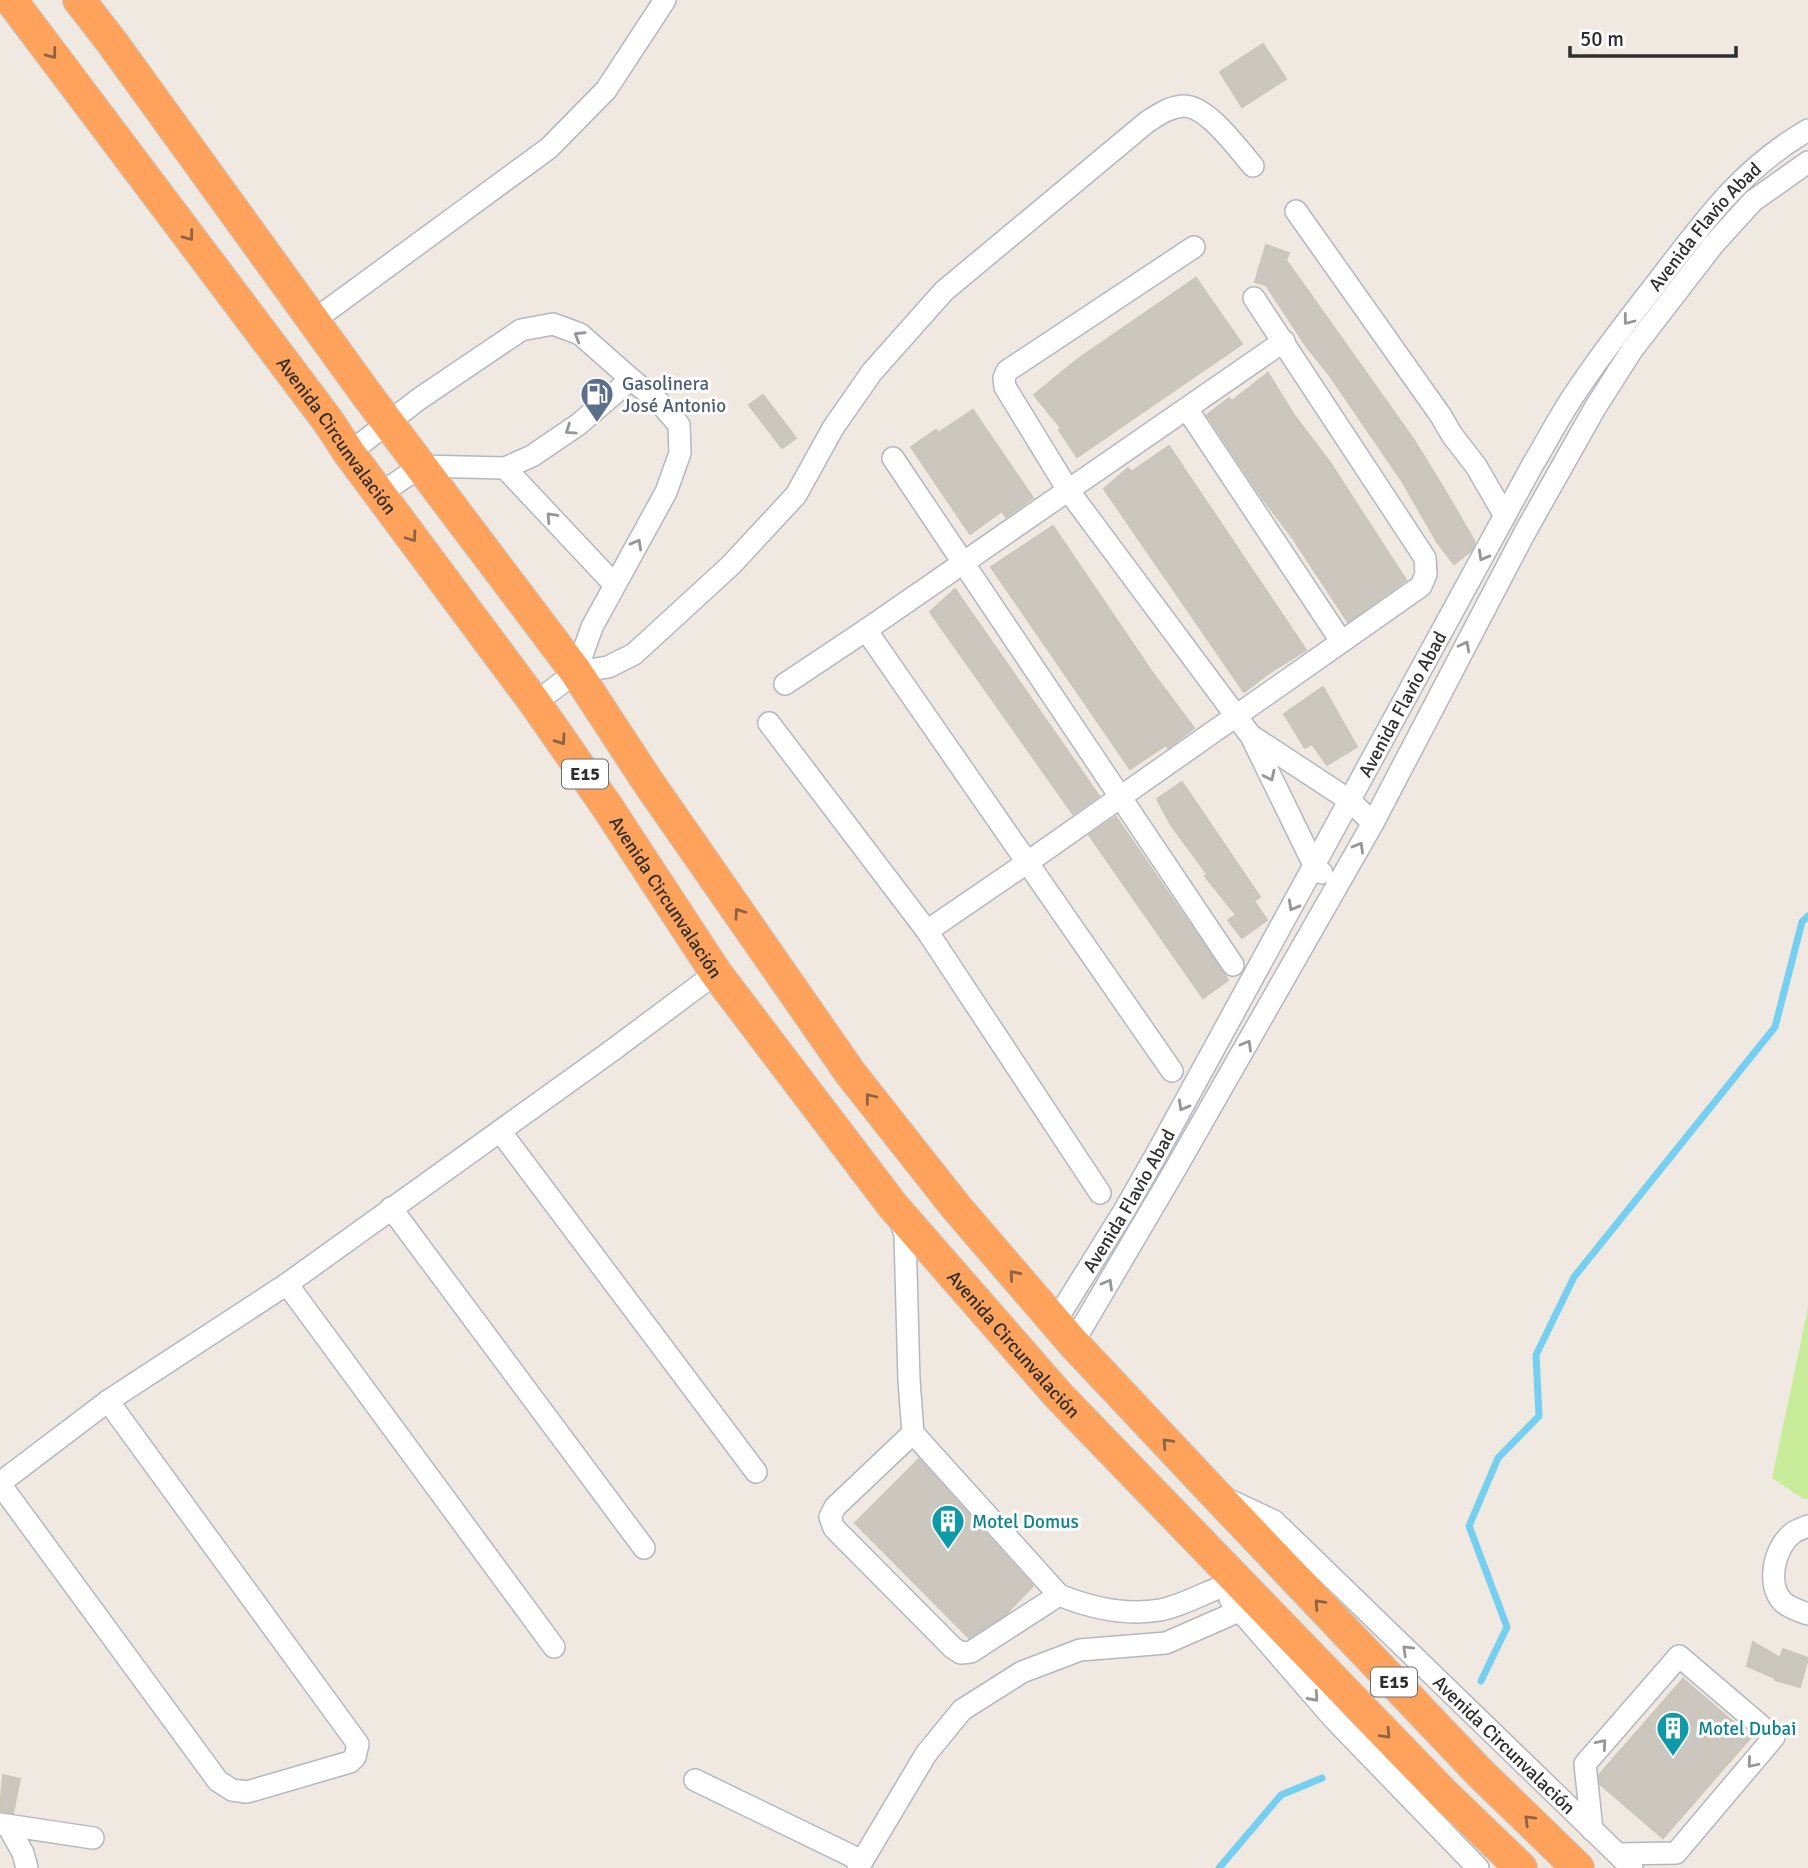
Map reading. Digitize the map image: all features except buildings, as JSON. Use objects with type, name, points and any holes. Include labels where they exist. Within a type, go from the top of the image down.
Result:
[{"type":"highway","name":"Avenida Circunvalación","points":[[11,0],[328,421],[535,703],[606,805],[716,973],[894,1206],[1025,1359],[1444,1794],[1521,1868]]},
{"type":"highway","name":"Avenida Circunvalación","points":[[79,0],[367,395],[576,672],[648,782],[852,1074],[956,1207],[1064,1333],[1214,1493],[1479,1772],[1578,1868]]},
{"type":"highway","points":[[328,421],[367,395]]},
{"type":"highway","points":[[477,626],[520,597]]},
{"type":"highway","points":[[606,805],[648,782]]},
{"type":"street","points":[[313,321],[549,148],[606,90],[666,0]]},
{"type":"street","points":[[535,703],[576,672],[608,667],[634,654],[731,565],[796,495],[833,428],[872,372],[943,291],[1147,122],[1165,110],[1185,106],[1209,117],[1253,166]]},
{"type":"street","name":"Avenida Flavio Abad","points":[[1064,1333],[1124,1211],[1573,396],[1697,230],[1737,183],[1784,144],[1808,130]]},
{"type":"street","name":"Avenida Flavio Abad","points":[[1064,1333],[1176,1168],[1373,822],[1530,522],[1595,408],[1632,351],[1713,245],[1753,201],[1808,162]]},
{"type":"street","points":[[1296,211],[1476,466],[1505,516]]},
{"type":"street","points":[[1194,247],[1007,371],[1004,378],[1005,387],[1068,490],[1251,736],[1315,867],[1338,884]]},
{"type":"street","points":[[927,931],[1421,586],[1426,574],[1425,558],[1254,298]]},
{"type":"street","points":[[349,453],[520,330],[554,324],[580,334],[660,403],[680,425],[681,445],[666,492],[592,627],[576,672]]},
{"type":"street","points":[[785,684],[1284,341]]},
{"type":"street","points":[[380,494],[421,466],[505,468],[532,456],[579,424],[631,379]]},
{"type":"street","points":[[1187,409],[1341,641]]},
{"type":"street","points":[[893,458],[1233,965]]},
{"type":"street","points":[[505,468],[614,584]]},
{"type":"street","points":[[866,630],[1172,1071]]},
{"type":"street","points":[[769,723],[927,931],[1100,1193]]},
{"type":"street","points":[[1251,736],[1349,800],[1373,822]]},
{"type":"street","points":[[108,1401],[358,1744],[355,1757],[350,1762],[247,1792],[232,1790],[218,1782],[0,1484],[108,1401],[287,1284],[716,973]]},
{"type":"street","points":[[500,1131],[756,1472]]},
{"type":"street","points":[[894,1206],[905,1234],[913,1433],[1059,1595],[1082,1604],[1119,1612],[1161,1610],[1222,1587]]},
{"type":"street","points":[[391,1208],[644,1548]]},
{"type":"street","points":[[287,1284],[554,1647]]},
{"type":"street","points":[[913,1433],[835,1507],[830,1517],[834,1528],[961,1653],[971,1652],[1059,1595]]},
{"type":"street","name":"Avenida Circunvalación","points":[[1214,1493],[1274,1521],[1625,1861]]},
{"type":"street","name":"Avenida Circunvalación","points":[[1185,1526],[1239,1611],[1334,1719],[1478,1868]]},
{"type":"street","points":[[1808,1526],[1791,1534],[1780,1549],[1774,1568],[1774,1590],[1784,1604],[1808,1614]]},
{"type":"street","points":[[695,1780],[860,1864],[926,1754],[962,1710],[1022,1672],[1080,1650],[1166,1643],[1239,1611]]},
{"type":"street","points":[[1592,1829],[1585,1764],[1679,1656],[1774,1737],[1676,1853],[1625,1861]]},
{"type":"street","points":[[4,1825],[93,1838]]},
{"type":"street","points":[[4,1825],[23,1853],[27,1868]]},
{"type":"green space","points":[[1808,1308],[1808,1499],[1802,1498],[1772,1478]]},
{"type":"waterway","points":[[1481,1681],[1507,1627],[1469,1526],[1498,1458],[1539,1416],[1536,1355],[1574,1277],[1775,1027],[1802,922],[1808,916]]},
{"type":"waterway","points":[[1219,1868],[1281,1795],[1322,1778]]},
{"type":"place","name":"Gasolinera José Antonio","points":[[597,424]]},
{"type":"place","name":"Motel Domus","points":[[948,1551]]},
{"type":"place","name":"Motel Dubai","points":[[1673,1758]]}]
